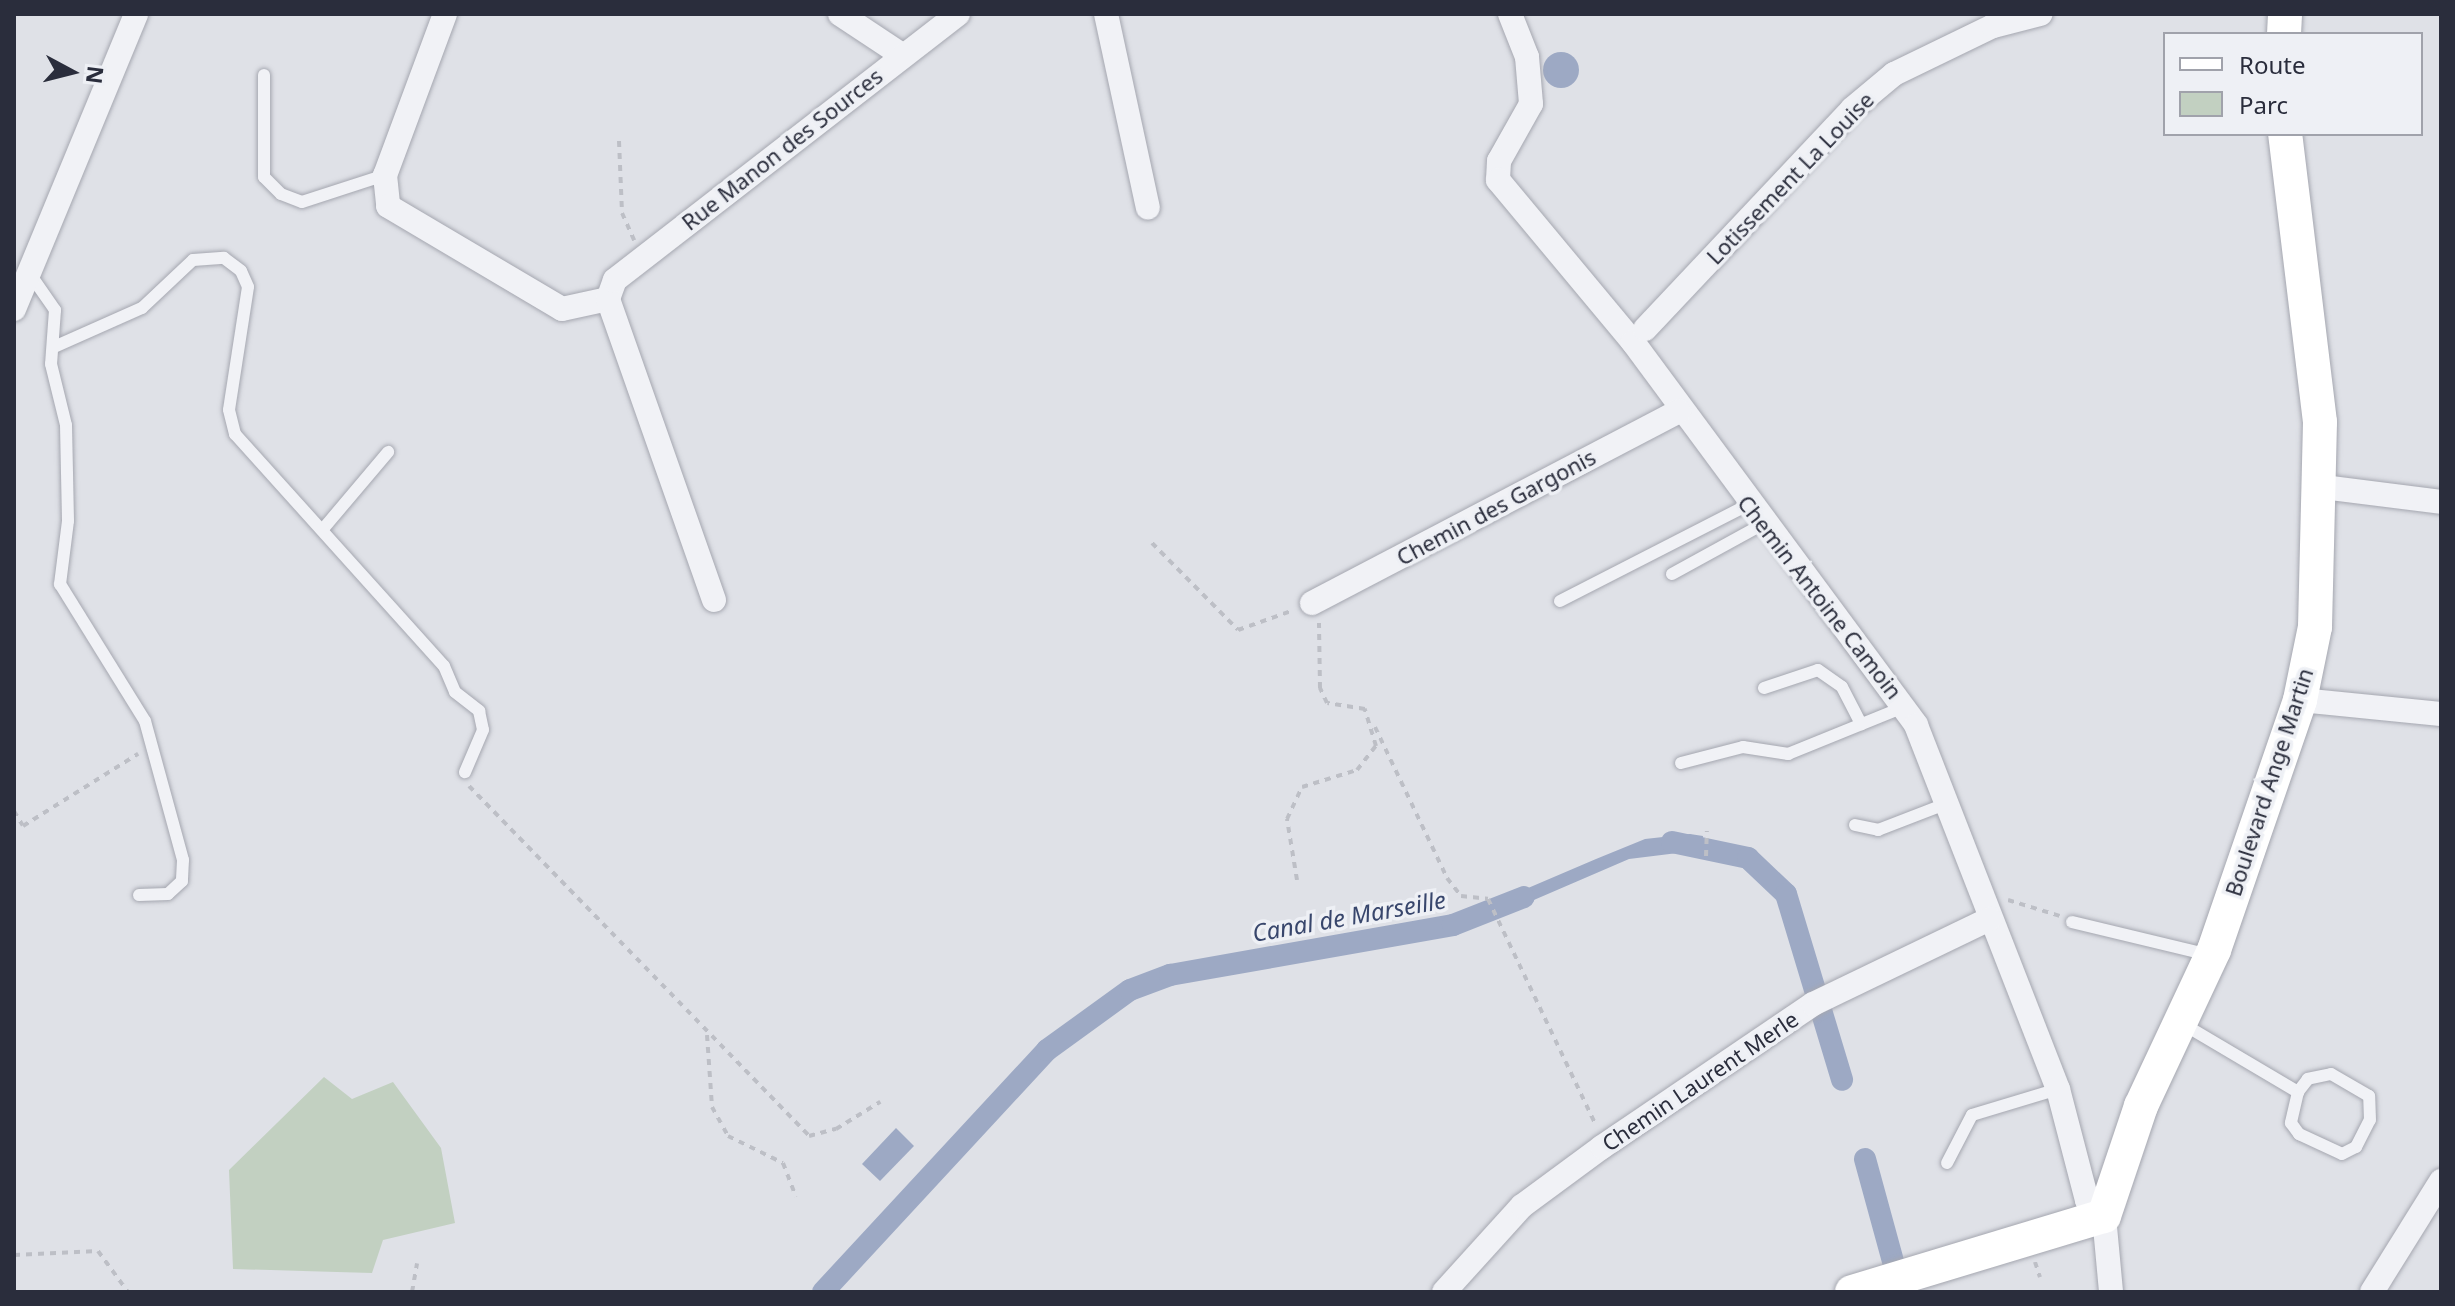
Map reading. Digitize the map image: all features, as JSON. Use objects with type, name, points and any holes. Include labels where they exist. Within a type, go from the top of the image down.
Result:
[{"type":"street","points":[[14,309],[136,14]]},
{"type":"street","points":[[445,14],[385,175],[388,206],[475,263],[562,309],[608,299],[714,600]]},
{"type":"street","name":"Rue Manon des Sources","points":[[608,299],[615,280],[902,55],[840,14]]},
{"type":"street","points":[[902,55],[958,14]]},
{"type":"street","points":[[1106,14],[1148,208]]},
{"type":"street","name":"Lotissement La Louise","points":[[1645,329],[1852,109],[1894,74],[1993,26],[2040,14]]},
{"type":"street","name":"Chemin Antoine Camoin","points":[[1513,21],[1531,104],[1499,161],[1498,180],[1633,342],[1748,505],[1904,707],[1948,803],[1987,912],[2058,1089],[2087,1200],[2104,1216]]},
{"type":"street","name":"Boulevard Ange Martin","points":[[2104,1216],[2141,1106],[2183,1024],[2212,956],[2300,700],[2315,627],[2323,487],[2285,136]]},
{"type":"street","name":"Chemin des Gargonis","points":[[1312,603],[1679,411]]},
{"type":"street","points":[[2323,487],[2441,502]]},
{"type":"street","points":[[2300,700],[2441,714]]},
{"type":"street","name":"Chemin Laurent Merle","points":[[1444,1292],[1522,1206],[1606,1145],[1824,1000],[1987,912]]},
{"type":"street","points":[[2372,1292],[2441,1181]]},
{"type":"street","points":[[1852,1292],[2104,1216],[2111,1292]]},
{"type":"lane","points":[[264,75],[264,177],[281,194],[302,202],[385,175]]},
{"type":"lane","points":[[54,347],[142,308],[193,260],[224,258],[248,287],[229,410],[235,434],[444,666],[455,692],[479,711],[483,730],[465,772]]},
{"type":"lane","points":[[30,274],[55,310],[53,379],[66,425],[60,584],[145,721],[147,749],[183,860],[182,881],[168,894],[139,895]]},
{"type":"lane","points":[[323,529],[388,452]]},
{"type":"lane","points":[[1560,601],[1748,505]]},
{"type":"lane","points":[[1672,574],[1763,524]]},
{"type":"lane","points":[[1764,688],[1818,670],[1842,687],[1861,724]]},
{"type":"lane","points":[[1681,763],[1743,747],[1788,754],[1904,707]]},
{"type":"lane","points":[[1855,825],[1878,830],[1948,803]]},
{"type":"lane","points":[[2072,922],[2212,956]]},
{"type":"lane","points":[[2183,1024],[2298,1092]]},
{"type":"lane","points":[[2331,1074],[2369,1096],[2370,1120],[2356,1147],[2342,1154],[2299,1134],[2291,1109],[2298,1092],[2308,1079],[2331,1074]]},
{"type":"lane","points":[[1947,1163],[1972,1115],[2058,1089]]},
{"type":"path","points":[[619,141],[622,213],[642,259]]},
{"type":"path","points":[[1152,543],[1238,630],[1312,603],[1327,703],[1365,709],[1447,878],[1461,896],[1488,899],[1606,1145]]},
{"type":"path","points":[[1297,880],[1287,819],[1302,787],[1370,760],[1373,723]]},
{"type":"path","points":[[14,811],[23,826],[147,749]]},
{"type":"path","points":[[465,772],[471,794],[809,1136],[836,1129],[880,1102]]},
{"type":"path","points":[[1706,856],[1707,831]]},
{"type":"path","points":[[1987,912],[1996,896],[2072,922]]},
{"type":"path","points":[[707,1032],[712,1107],[728,1136],[783,1163],[796,1197]]},
{"type":"path","points":[[14,1255],[98,1251],[128,1292]]},
{"type":"path","points":[[412,1292],[417,1263]]},
{"type":"path","points":[[2034,1263],[2040,1277]]},
{"type":"green space","points":[[324,1077],[352,1099],[393,1082],[441,1148],[455,1223],[383,1240],[372,1273],[233,1269],[229,1170]]},
{"type":"water","points":[[1561,52],[1573,58],[1579,70],[1573,82],[1561,88],[1549,82],[1543,70],[1549,58]]},
{"type":"water","points":[[1690,834],[1703,836],[1702,850],[1629,859],[1499,915],[1495,902],[1596,859],[1645,839]]},
{"type":"water","points":[[896,1128],[914,1146],[880,1181],[862,1164]]},
{"type":"waterway","points":[[1672,842],[1748,858],[1786,894],[1842,1080]]},
{"type":"waterway","name":"Canal de Marseille","points":[[823,1292],[1047,1050],[1130,990],[1170,975],[1453,925],[1524,897]]},
{"type":"waterway","name":"Canal de Marseille","points":[[1865,1159],[1901,1291]]}]
